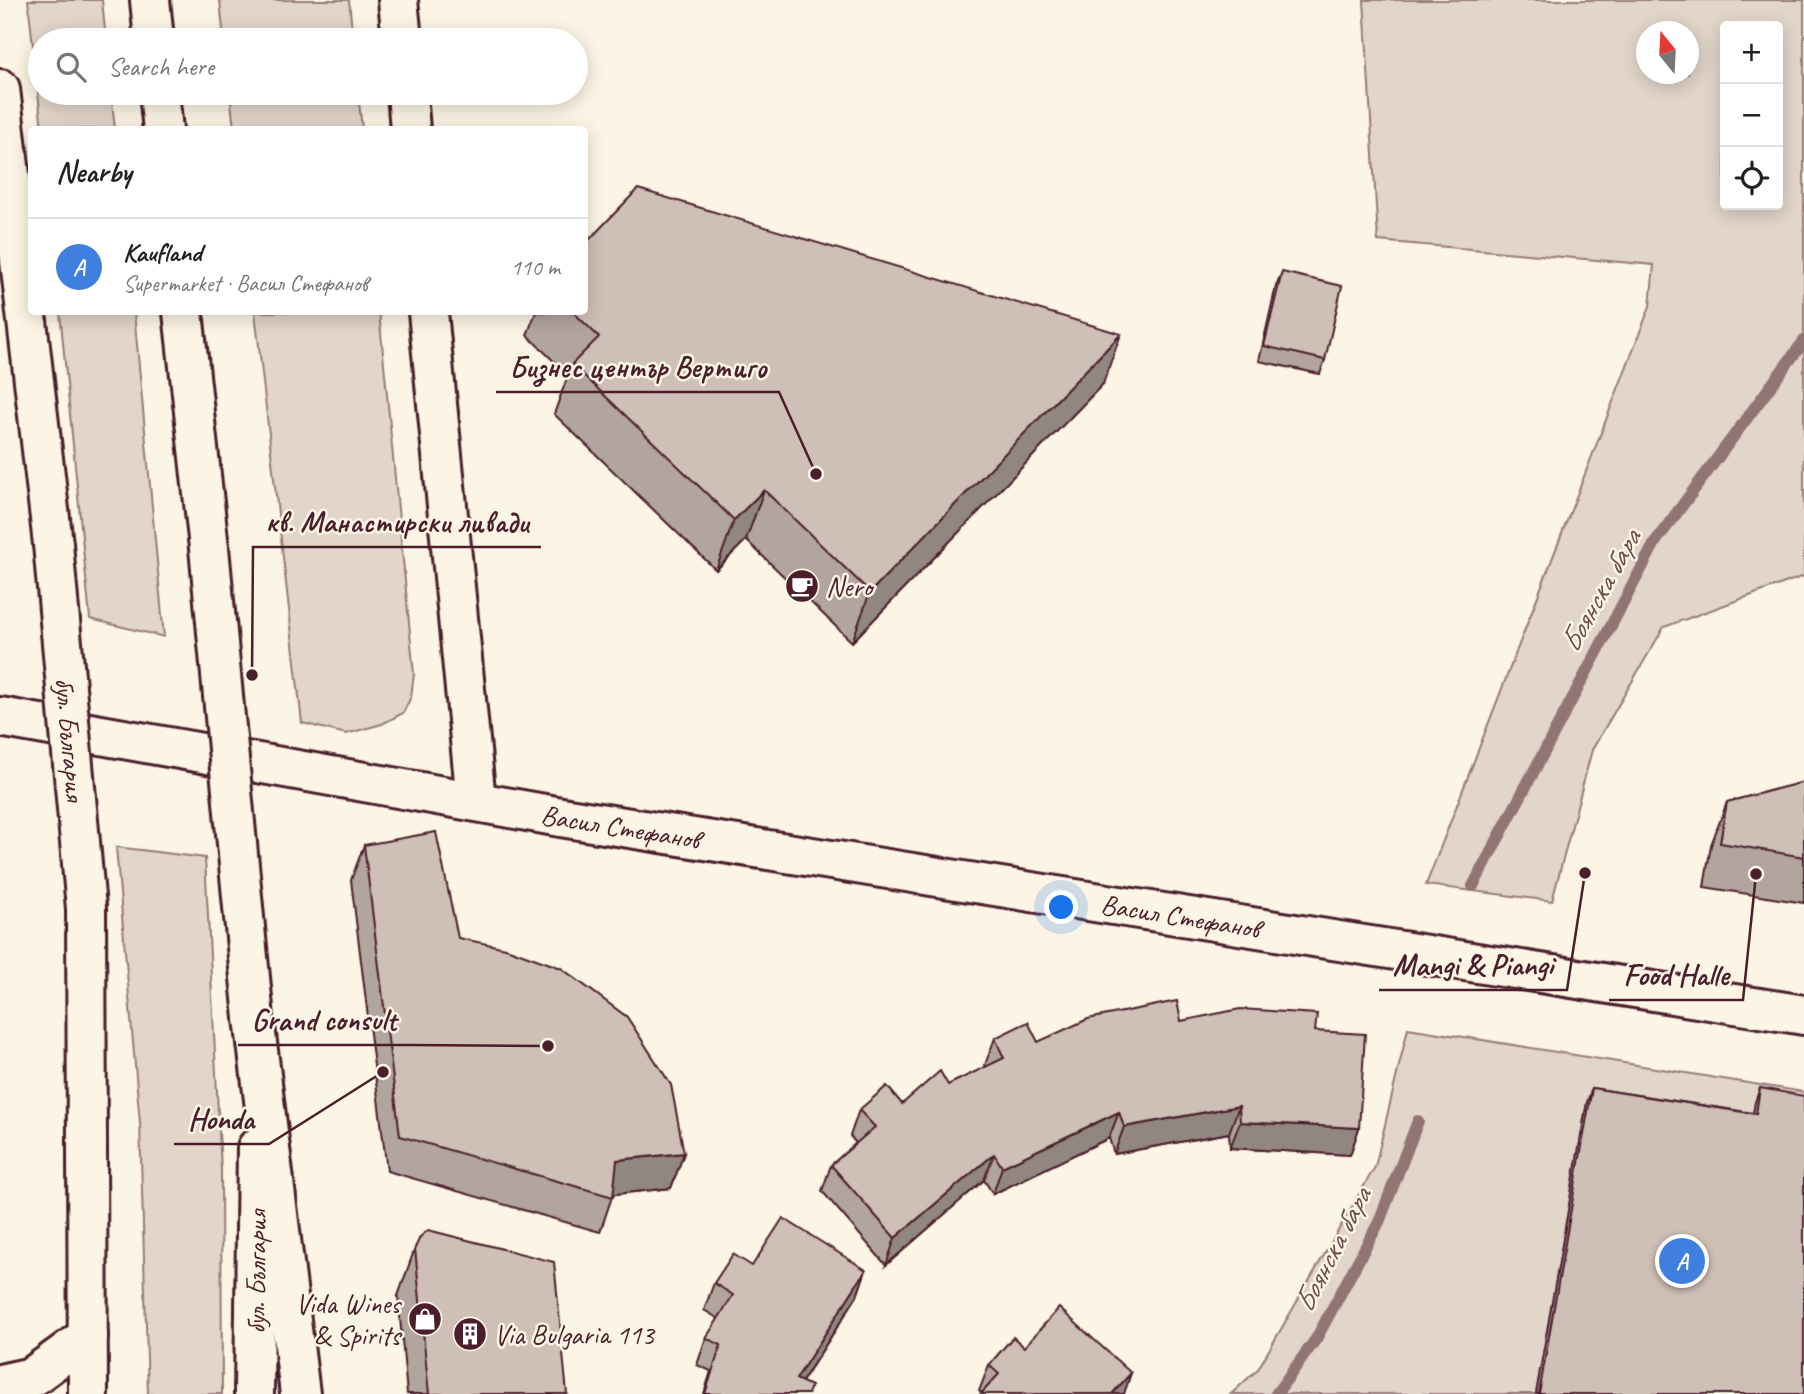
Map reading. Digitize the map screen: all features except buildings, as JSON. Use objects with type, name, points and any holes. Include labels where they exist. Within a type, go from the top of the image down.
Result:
[{"type":"main road","points":[[149,0],[152,28]]},
{"type":"main road","points":[[398,0],[401,28]]},
{"type":"main road","name":"бул. България","points":[[0,89],[53,544],[86,908],[88,1393]]},
{"type":"main road","points":[[160,105],[163,126]]},
{"type":"main road","points":[[408,105],[410,126]]},
{"type":"main road","name":"бул. България","points":[[183,315],[209,548],[254,1018],[257,1177],[254,1394]]},
{"type":"main road","points":[[428,315],[477,801]]},
{"type":"main road","name":"Васил Стефанов","points":[[0,717],[586,821],[1804,1015]]},
{"type":"main road","points":[[254,1018],[300,1394]]},
{"type":"main road","points":[[0,1384],[32,1377],[88,1336]]},
{"type":"shaded area","points":[[28,0],[102,0],[105,28],[31,28]]},
{"type":"shaded area","points":[[220,0],[349,0],[352,28],[223,28]]},
{"type":"shaded area","points":[[1364,0],[1804,0],[1804,576],[1664,627],[1592,750],[1552,901],[1426,885],[1650,306],[1654,265],[1378,241]]},
{"type":"shaded area","points":[[39,105],[112,105],[115,126],[42,126]]},
{"type":"shaded area","points":[[231,105],[359,105],[362,126],[234,126]]},
{"type":"shaded area","points":[[60,315],[134,315],[164,637],[90,619]]},
{"type":"shaded area","points":[[255,315],[379,315],[414,674],[411,697],[403,713],[382,724],[346,734],[302,723]]},
{"type":"shaded area","points":[[116,847],[205,858],[221,1170],[222,1394],[148,1394],[140,1123]]},
{"type":"shaded area","points":[[1408,1028],[1804,1092],[1804,1111],[1750,1128],[1587,1102],[1536,1394],[1231,1394],[1258,1369],[1375,1167]]},
{"type":"waterway","name":"Боянска бара","points":[[1473,886],[1656,541],[1804,341]]},
{"type":"waterway","name":"Боянска бара","points":[[1276,1394],[1316,1339],[1379,1222],[1418,1121]]},
{"type":"place","name":"Бизнес център Вертиго","points":[[816,474]]},
{"type":"place","name":"Nero","points":[[802,586]]},
{"type":"place","name":"кв. Манастирски ливади","points":[[252,675]]},
{"type":"place","name":"Mangi & Piangi","points":[[1585,873]]},
{"type":"place","name":"Food Halle","points":[[1756,874]]},
{"type":"place","name":"Grand consult","points":[[548,1046]]},
{"type":"place","name":"Honda","points":[[383,1072]]},
{"type":"place","name":"Kaufland","points":[[1682,1261]]},
{"type":"place","name":"Vida Wines & Spirits","points":[[425,1319]]},
{"type":"place","name":"Via Bulgaria 113","points":[[470,1334]]}]
